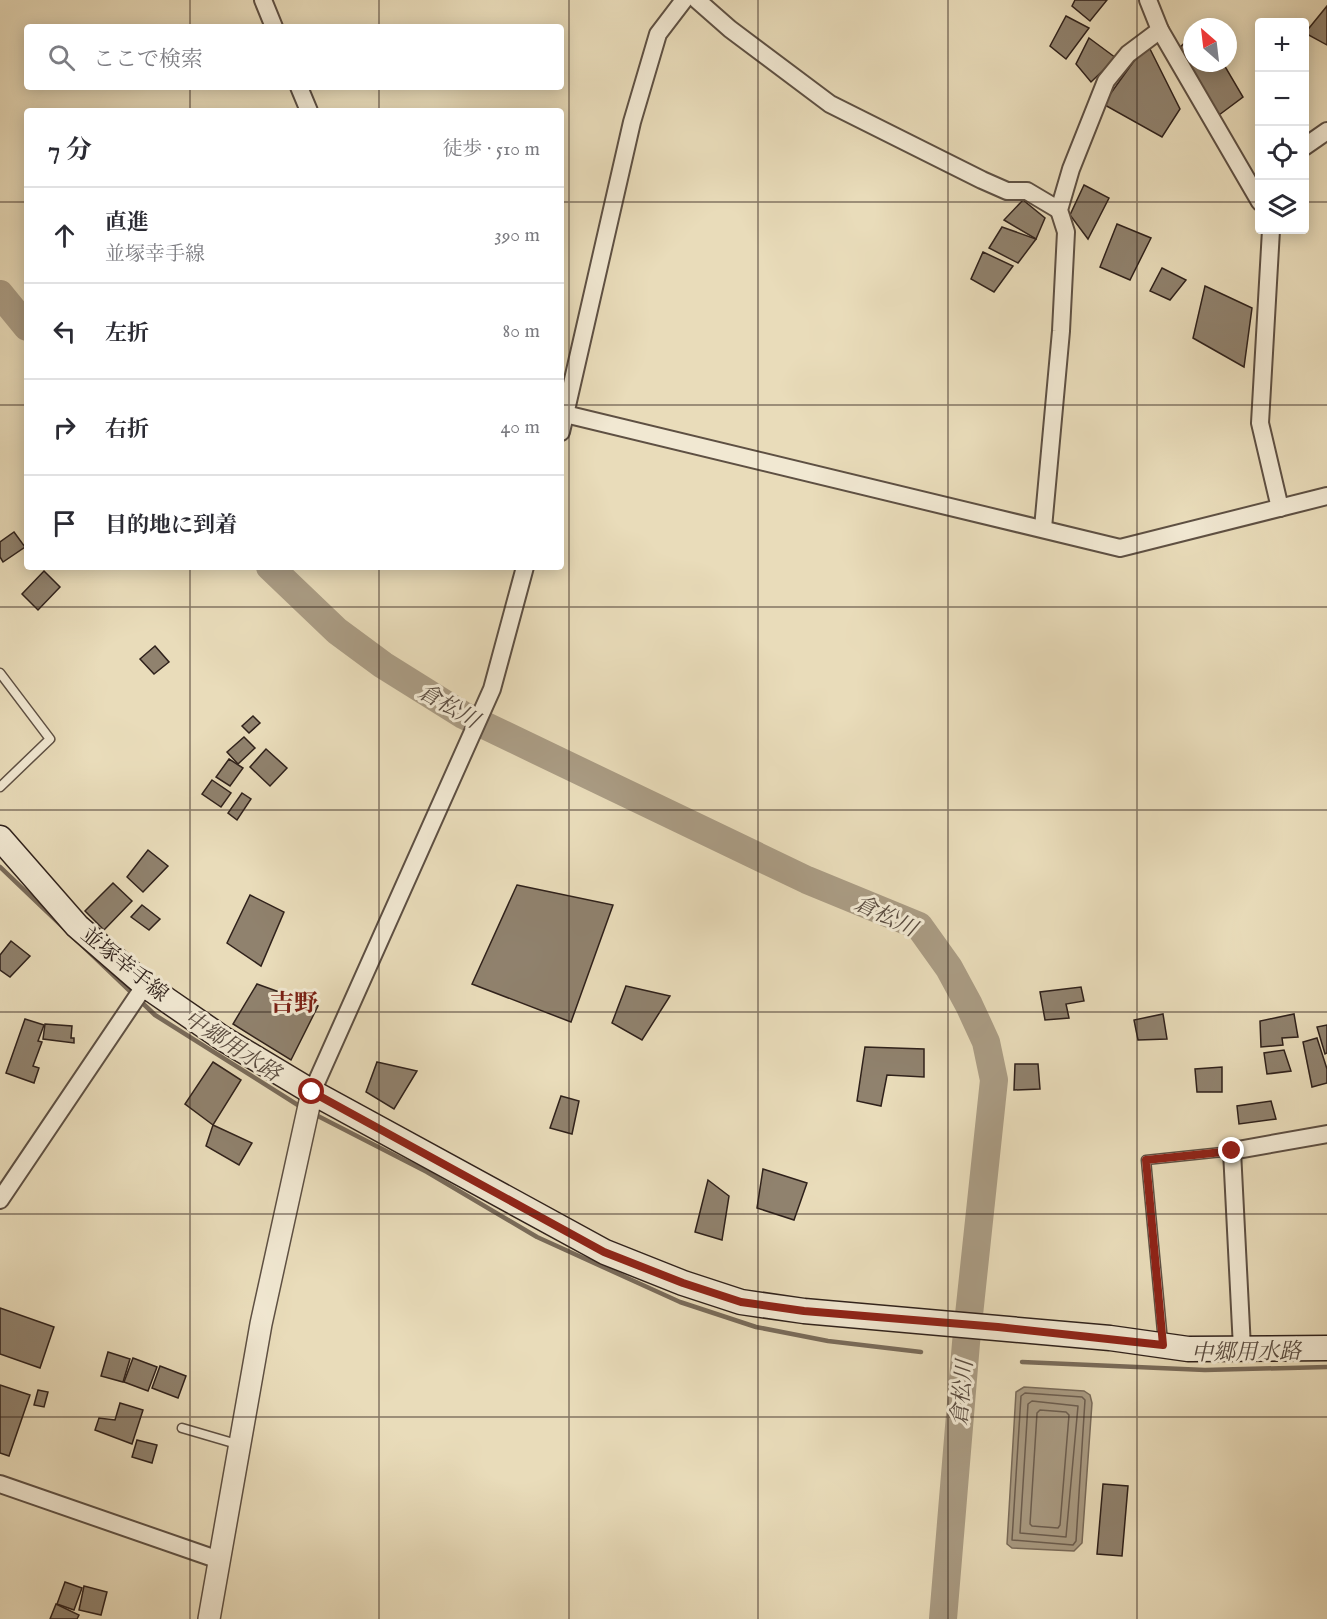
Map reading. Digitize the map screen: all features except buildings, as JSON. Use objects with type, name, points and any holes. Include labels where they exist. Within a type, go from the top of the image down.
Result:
[{"type":"main road","name":"並塚幸手線","points":[[0,839],[77,926],[145,985],[222,1038],[312,1092],[604,1252],[683,1283],[741,1302],[804,1311],[998,1327],[1188,1349],[1327,1348]]},
{"type":"street","points":[[263,0],[273,24]]},
{"type":"street","points":[[564,410],[632,122],[658,34],[684,0]]},
{"type":"street","points":[[697,0],[730,29],[830,104],[982,180],[1007,191],[1027,191],[1059,210]]},
{"type":"street","points":[[1149,0],[1160,30],[1254,183]]},
{"type":"street","points":[[1043,528],[1062,320],[1066,232],[1059,210],[1071,168],[1106,81],[1128,54],[1160,30]]},
{"type":"street","points":[[301,90],[308,108]]},
{"type":"street","points":[[1309,144],[1327,131]]},
{"type":"street","points":[[1271,234],[1260,423],[1280,508]]},
{"type":"street","points":[[564,414],[1120,548],[1327,496]]},
{"type":"street","points":[[209,1619],[261,1324],[312,1092],[471,741],[492,689],[524,570]]},
{"type":"street","points":[[0,1200],[145,985]]},
{"type":"street","points":[[1242,1348],[1232,1151],[1327,1134]]},
{"type":"street","points":[[0,1484],[219,1560]]},
{"type":"lane","points":[[0,673],[50,739],[0,786]]},
{"type":"lane","points":[[1163,1345],[1146,1160],[1232,1151]]},
{"type":"lane","points":[[182,1428],[240,1445]]},
{"type":"water","points":[[1024,1387],[1084,1391],[1090,1395],[1092,1403],[1082,1543],[1074,1551],[1012,1548],[1007,1544],[1016,1392]]},
{"type":"waterway","name":"倉松川","points":[[0,294],[24,323]]},
{"type":"waterway","name":"倉松川","points":[[273,570],[337,631],[383,665],[463,715],[807,880],[919,926],[949,968],[986,1042],[994,1080],[966,1343],[943,1619]]},
{"type":"waterway","name":"中郷用水路","points":[[0,867],[155,1015],[301,1107]]},
{"type":"waterway","name":"中郷用水路","points":[[314,1114],[427,1172],[537,1237],[680,1302],[756,1327],[828,1341],[921,1352]]},
{"type":"waterway","name":"中郷用水路","points":[[1022,1362],[1205,1370],[1327,1367]]},
{"type":"district","name":"吉野","points":[[294,1003]]},
{"type":"route","points":[[312,1092],[604,1252],[683,1283],[741,1302],[804,1311],[998,1327],[1163,1345],[1146,1160],[1232,1151]]}]
